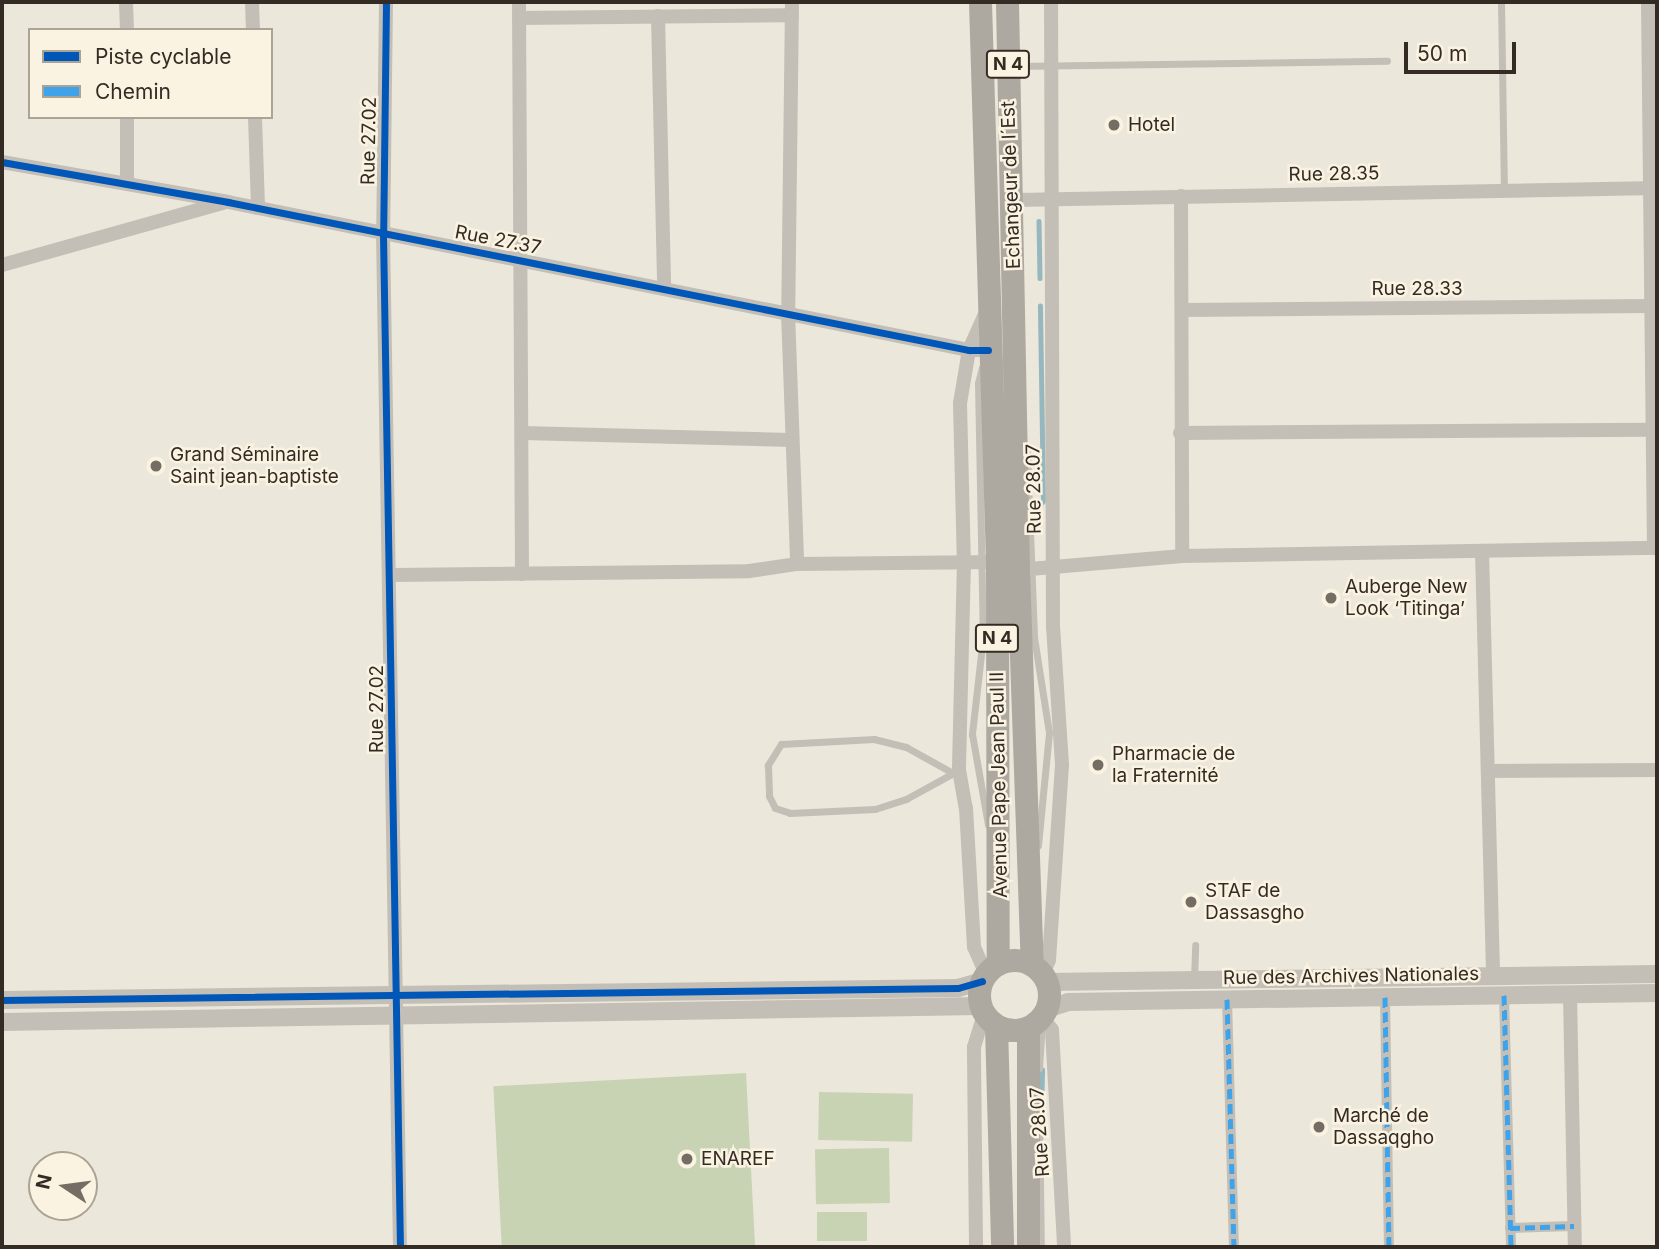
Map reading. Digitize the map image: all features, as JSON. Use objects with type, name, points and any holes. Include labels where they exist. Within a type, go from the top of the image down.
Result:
[{"type":"highway","points":[[969,2],[983,156]]},
{"type":"highway","name":"Echangeur de l´Est","points":[[980,2],[986,313]]},
{"type":"highway","name":"Echangeur de l´Est","points":[[1007,2],[1015,327]]},
{"type":"highway","points":[[1009,126],[1017,2]]},
{"type":"highway","name":"Avenue Pape Jean Paul II","points":[[986,313],[978,350],[1007,566],[1040,972],[1028,1247]]},
{"type":"highway","name":"Avenue Pape Jean Paul II","points":[[1002,1247],[987,1016],[1015,327]]},
{"type":"highway","points":[[989,972],[1013,960],[1040,972]]},
{"type":"highway","points":[[987,1016],[1012,1031],[1039,1018]]},
{"type":"street","points":[[126,2],[127,28]]},
{"type":"street","points":[[252,2],[253,28]]},
{"type":"street","name":"Rue 27.02","points":[[386,2],[383,234],[392,575],[394,995],[400,1247]]},
{"type":"street","points":[[519,2],[524,260],[522,574]]},
{"type":"street","name":"Rue 28.07","points":[[1040,972],[1049,960],[1062,765],[1054,569],[1051,2]]},
{"type":"street","points":[[392,575],[749,571],[797,564],[964,562],[1054,569],[1182,556],[1656,548],[1650,306],[1653,188],[1648,2]]},
{"type":"street","points":[[519,18],[658,16],[792,8],[788,313],[797,564]]},
{"type":"street","points":[[658,16],[664,289]]},
{"type":"street","points":[[127,119],[127,183]]},
{"type":"street","points":[[256,119],[258,208]]},
{"type":"street","name":"Rue 27.37","points":[[2,162],[228,202],[978,350]]},
{"type":"street","name":"Rue 28.35","points":[[1011,200],[1653,188]]},
{"type":"street","points":[[1181,196],[1184,310],[1180,433],[1182,556]]},
{"type":"street","points":[[2,265],[228,202]]},
{"type":"street","name":"Rue 28.33","points":[[1184,310],[1650,306]]},
{"type":"street","points":[[2,1000],[958,988],[989,972],[974,947],[966,808],[955,771],[964,562],[960,403],[978,350]]},
{"type":"street","points":[[1180,433],[1652,430]]},
{"type":"street","points":[[523,433],[791,440]]},
{"type":"street","points":[[1482,551],[1493,976]]},
{"type":"street","points":[[1488,771],[1657,770]]},
{"type":"street","name":"Rue des Archives Nationales","points":[[1040,972],[1194,981],[1657,974]]},
{"type":"street","name":"Rue des Archives Nationales","points":[[1039,1018],[1068,1002],[1657,993]]},
{"type":"street","points":[[1570,994],[1574,1247]]},
{"type":"street","points":[[1504,995],[1511,1247]]},
{"type":"street","points":[[1385,997],[1389,1247]]},
{"type":"street","points":[[1227,999],[1234,1247]]},
{"type":"street","points":[[2,1022],[395,1015],[987,1016],[974,1047],[976,1247]]},
{"type":"street","name":"Rue 28.07","points":[[1039,1018],[1052,1030],[1065,1247]]},
{"type":"street","points":[[1510,1228],[1574,1226]]},
{"type":"lane","points":[[1501,2],[1504,191]]},
{"type":"lane","points":[[1014,66],[1050,63],[1387,61]]},
{"type":"lane","points":[[874,739],[906,747],[955,771],[906,799],[875,809],[790,813],[775,808],[769,796],[768,765],[781,744],[874,739]]},
{"type":"lane","points":[[1194,981],[1195,946]]},
{"type":"lane","points":[[987,1016],[994,1247]]},
{"type":"lane","points":[[1039,1018],[1039,1084]]},
{"type":"lane","points":[[1039,1097],[1041,1247]]},
{"type":"green space","points":[[746,1073],[755,1247],[502,1247],[493,1086]]},
{"type":"green space","points":[[819,1092],[913,1094],[912,1142],[818,1140]]},
{"type":"green space","points":[[889,1148],[890,1203],[816,1204],[815,1149]]},
{"type":"green space","points":[[817,1212],[867,1212],[867,1241],[817,1241]]},
{"type":"waterway","points":[[1039,221],[1040,278]]},
{"type":"waterway","points":[[1031,515],[1043,501],[1040,306]]},
{"type":"waterway","points":[[1041,1112],[1042,1070]]},
{"type":"marked path","points":[[1504,995],[1511,1247]]},
{"type":"marked path","points":[[1385,997],[1389,1247]]},
{"type":"marked path","points":[[1227,999],[1234,1247]]},
{"type":"marked path","points":[[1510,1228],[1574,1226]]},
{"type":"cycle path","points":[[386,2],[383,234],[400,1247]]},
{"type":"cycle path","points":[[2,162],[228,202],[969,350],[988,350]]},
{"type":"cycle path","points":[[2,1000],[958,988],[982,981]]},
{"type":"place","name":"Hotel","points":[[1114,125]]},
{"type":"place","name":"Grand Séminaire Saint jean-baptiste","points":[[156,466]]},
{"type":"place","name":"Auberge New Look ‘Titinga’","points":[[1331,598]]},
{"type":"place","name":"Pharmacie de la Fraternité","points":[[1098,765]]},
{"type":"place","name":"STAF de Dassasgho","points":[[1191,902]]},
{"type":"place","name":"Marché de Dassaqgho","points":[[1319,1127]]},
{"type":"place","name":"ENAREF","points":[[687,1159]]}]
